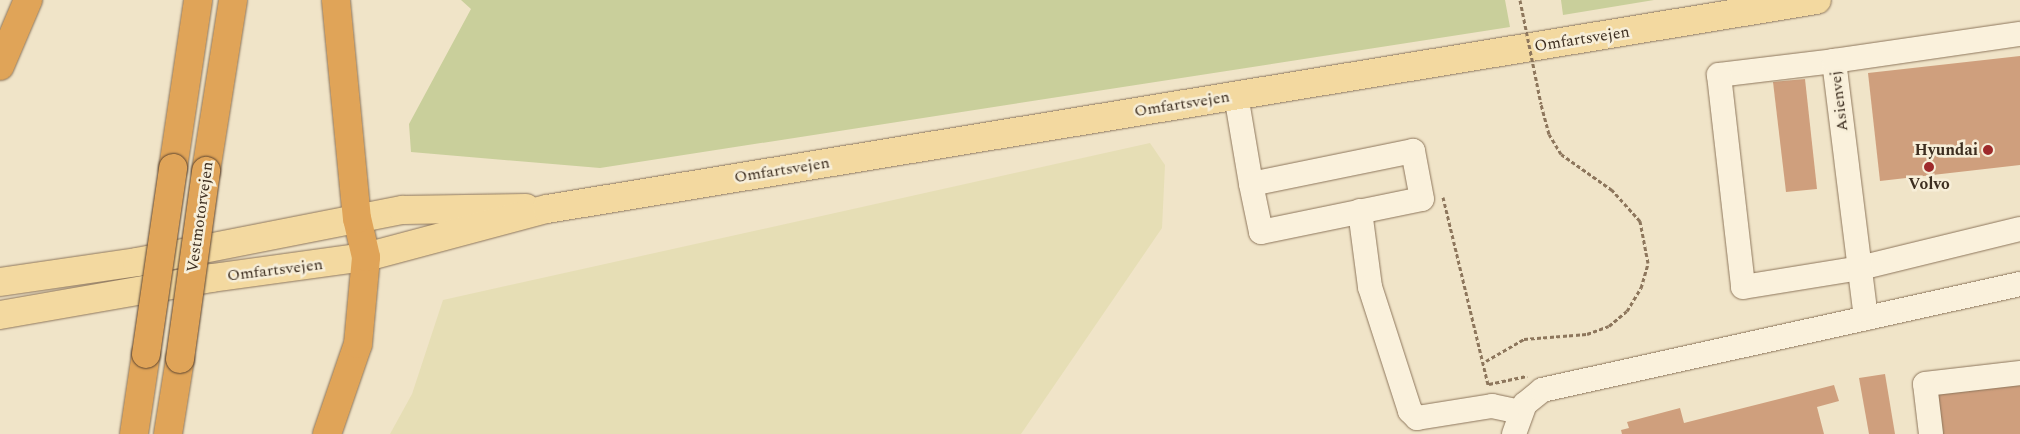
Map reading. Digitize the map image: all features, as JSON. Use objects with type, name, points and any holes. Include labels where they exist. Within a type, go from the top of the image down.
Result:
[{"type":"highway","points":[[2,59],[28,0]]},
{"type":"highway","name":"Vestmotorvejen","points":[[134,434],[198,0]]},
{"type":"highway","name":"Vestmotorvejen","points":[[168,434],[233,0]]},
{"type":"highway","points":[[328,434],[358,344],[366,257],[357,219],[336,0]]},
{"type":"main road","name":"Omfartsvejen","points":[[0,315],[212,278],[366,257],[547,209],[1817,0]]},
{"type":"main road","name":"Omfartsvejen","points":[[0,282],[137,262],[357,219],[472,206],[547,209]]},
{"type":"main road","points":[[212,278],[324,248],[340,240],[357,219]]},
{"type":"main road","points":[[0,292],[137,262]]},
{"type":"street","name":"Asienvej","points":[[1866,318],[1834,61],[2020,34]]},
{"type":"street","points":[[1834,61],[1719,75],[1743,287],[1860,268],[2020,229]]},
{"type":"street","points":[[1236,95],[1251,184],[1261,232],[1422,198],[1413,151],[1251,184]]},
{"type":"street","points":[[1360,211],[1370,287],[1410,411],[1417,418],[1492,406],[1520,412]]},
{"type":"street","points":[[1514,434],[1520,412],[1542,390],[2020,284]]},
{"type":"street","points":[[1931,434],[1925,384],[2020,373]]},
{"type":"path","points":[[1420,189],[1440,184],[1486,360],[1524,340],[1587,334],[1609,326],[1627,311],[1641,288],[1648,263],[1640,221],[1612,190],[1561,154],[1549,134],[1520,0]]},
{"type":"shaded area","points":[[1150,143],[1165,165],[1162,228],[1021,434],[390,434],[412,394],[443,300]]},
{"type":"green space","points":[[461,0],[1505,0],[1510,27],[600,168],[411,152],[409,124],[471,9]]},
{"type":"green space","points":[[1561,0],[1654,0],[1563,15]]},
{"type":"building","points":[[2020,56],[2020,165],[1880,181],[1868,73]]},
{"type":"building","points":[[1805,79],[1817,189],[1786,192],[1773,82]]},
{"type":"building","points":[[1885,374],[1895,434],[1869,434],[1859,378]]},
{"type":"building","points":[[1834,385],[1839,401],[1817,407],[1824,434],[1622,434],[1621,430],[1629,428],[1627,422],[1680,408],[1684,423]]},
{"type":"building","points":[[2020,385],[2020,434],[1943,434],[1938,393]]},
{"type":"place","name":"Hyundai","points":[[1988,150]]},
{"type":"place","name":"Volvo","points":[[1929,167]]}]
